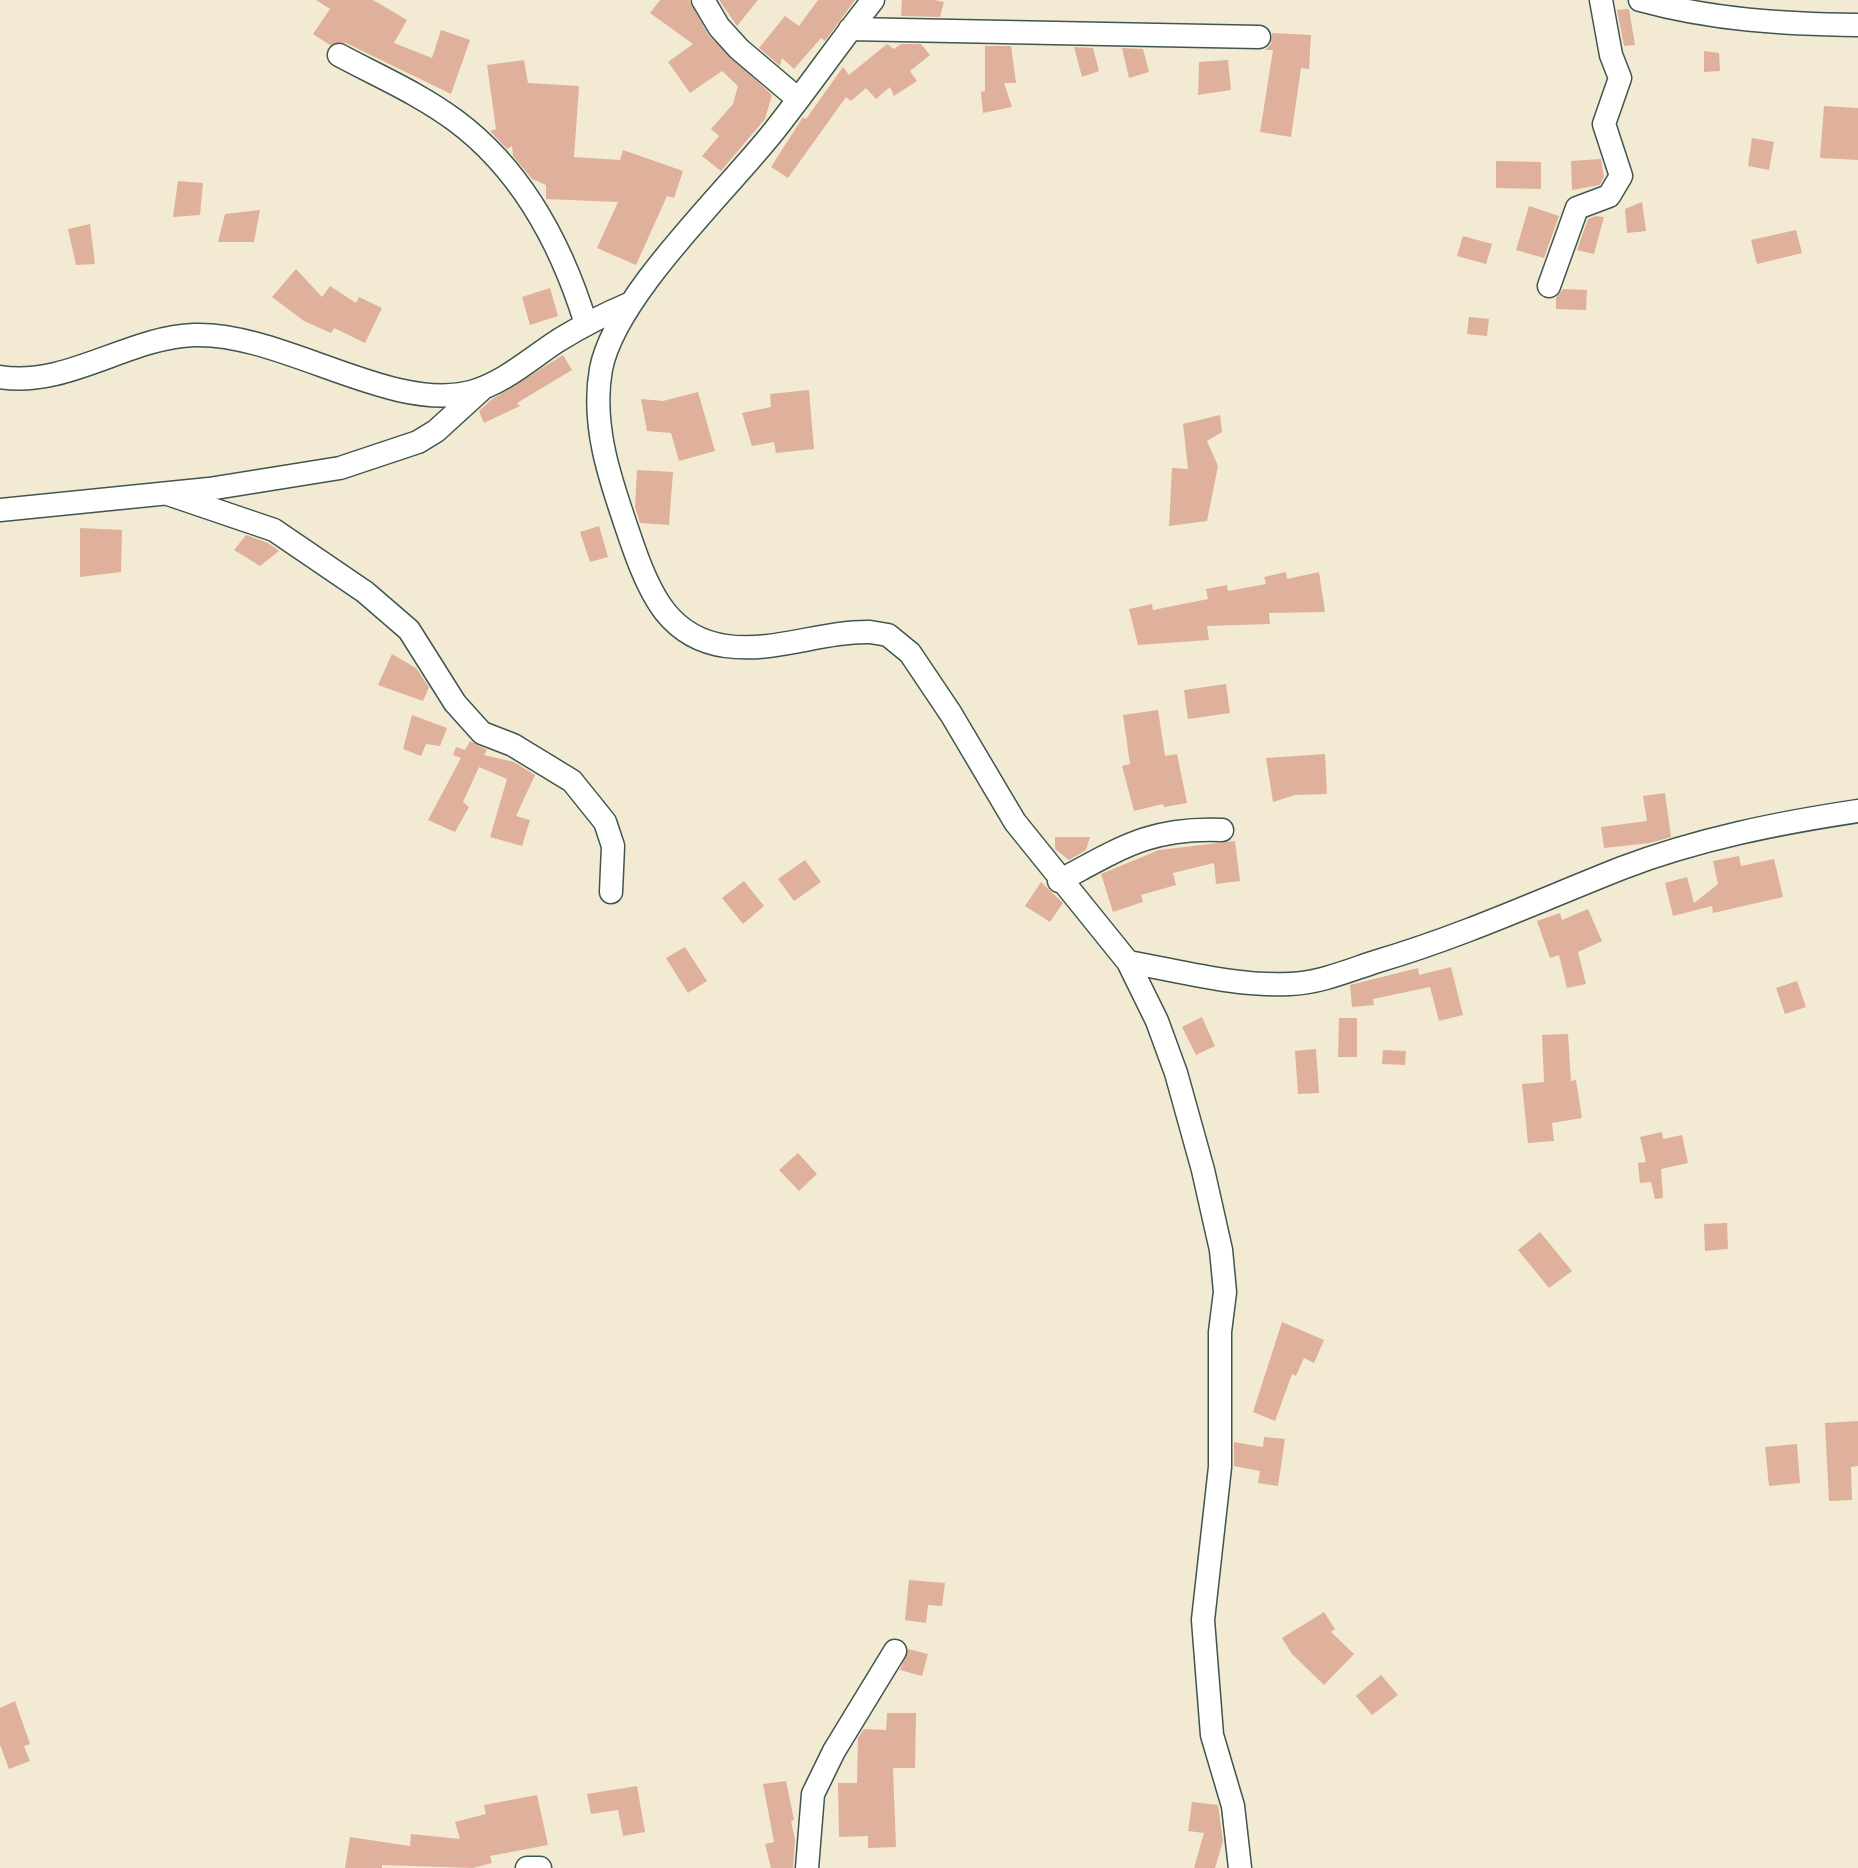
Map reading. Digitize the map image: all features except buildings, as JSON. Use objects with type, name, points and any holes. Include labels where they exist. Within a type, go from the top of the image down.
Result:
[{"type":"street","points":[[703,0],[719,27],[739,49],[798,99]]},
{"type":"street","points":[[873,0],[798,99],[629,304],[606,350],[599,415],[616,495],[648,588],[662,611],[683,631],[725,646],[768,646],[856,632],[881,634],[901,644],[951,714],[1015,822],[1059,881],[1106,931],[1128,962],[1157,1021],[1176,1073],[1221,1250],[1225,1292],[1220,1332],[1220,1467],[1203,1620],[1212,1735],[1233,1806],[1240,1868]]},
{"type":"street","points":[[1549,286],[1577,208],[1609,196],[1621,176],[1604,124],[1620,78],[1611,55],[1601,0]]},
{"type":"street","points":[[1640,0],[1683,12],[1758,21],[1858,25]]},
{"type":"street","points":[[850,29],[1259,37]]},
{"type":"street","points":[[339,55],[433,105],[486,147],[531,201],[551,235],[586,324]]},
{"type":"street","points":[[0,510],[168,494],[307,474],[374,459],[405,448],[436,431],[484,387],[586,324],[629,304]]},
{"type":"street","points":[[0,377],[44,374],[167,337],[196,334],[253,342],[359,377],[432,395],[457,395],[484,387]]},
{"type":"street","points":[[168,494],[274,530],[365,592],[409,630],[455,703],[482,733],[513,745],[572,781],[605,822],[613,846],[611,892]]},
{"type":"street","points":[[1128,962],[1236,981],[1291,984],[1327,977],[1452,939],[1621,869],[1685,847],[1776,824],[1858,811]]},
{"type":"street","points":[[1059,881],[1154,834],[1189,829],[1222,830]]},
{"type":"street","points":[[807,1868],[809,1817],[819,1778],[895,1651]]},
{"type":"street","points":[[527,1868],[540,1868]]}]
